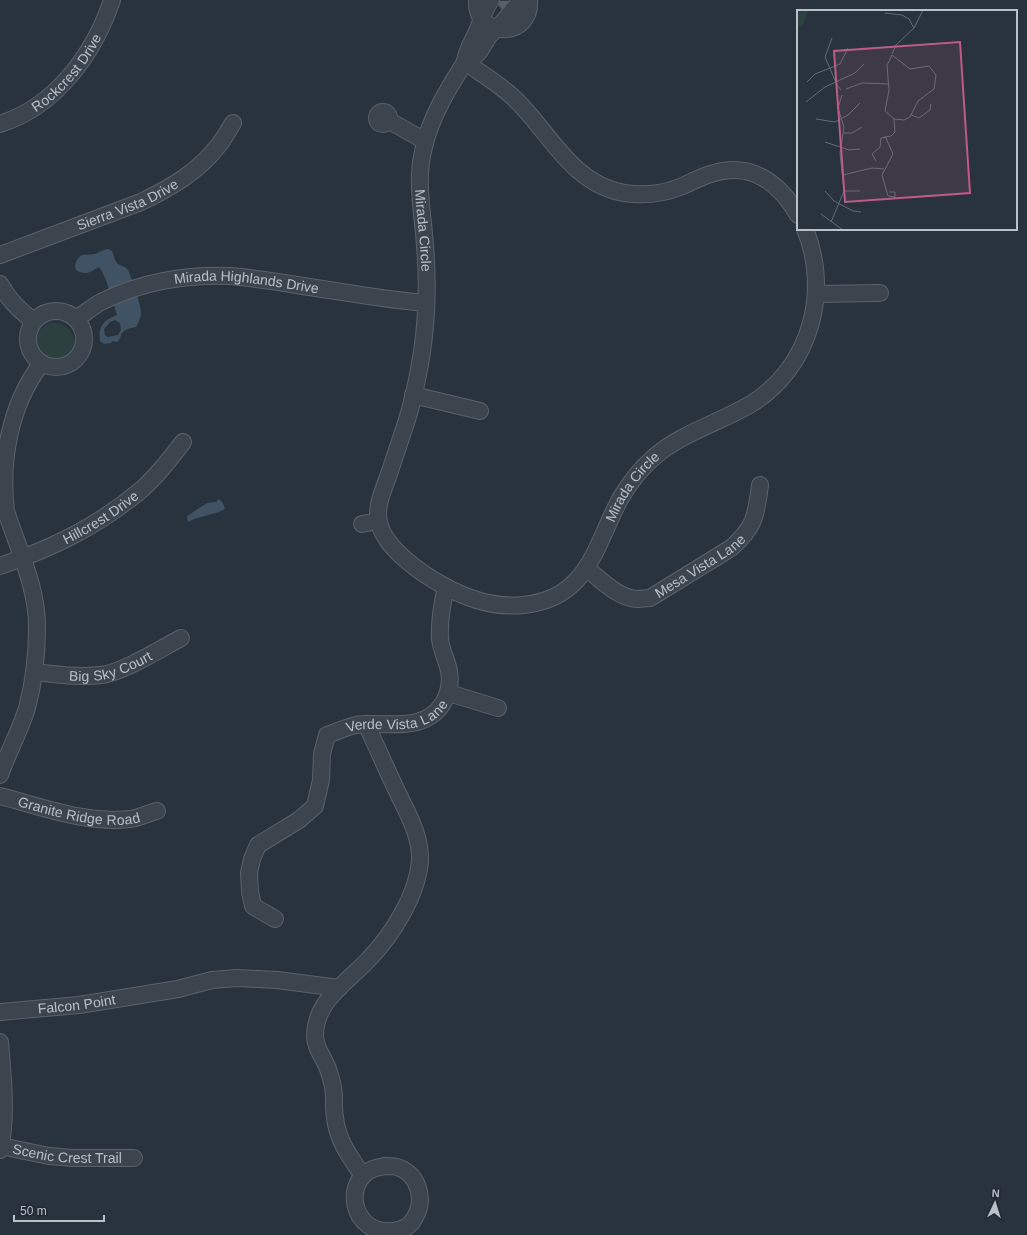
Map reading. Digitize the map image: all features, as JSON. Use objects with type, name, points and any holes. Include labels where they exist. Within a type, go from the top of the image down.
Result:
[{"type":"street","name":"Rockcrest Drive","points":[[0,124],[21,116],[36,107],[63,84],[91,48],[106,18],[112,0]]},
{"type":"street","points":[[477,0],[481,18],[490,27],[504,30],[511,29],[524,20],[530,6],[529,0]]},
{"type":"street","name":"Mirada Circle","points":[[491,0],[481,18],[466,54],[465,62],[448,88],[430,127],[425,141],[420,170],[419,194],[425,246],[426,303],[422,350],[406,423],[379,500],[378,521],[385,537],[396,550],[420,571],[446,587],[471,598],[486,603],[516,606],[531,604],[557,596],[578,579],[594,557],[620,499],[640,471],[652,458],[683,437],[764,396],[792,366],[803,347],[810,329],[816,294],[814,258],[810,240],[805,230]]},
{"type":"street","name":"Mirada Circle","points":[[465,62],[480,52],[489,36],[521,0]]},
{"type":"street","points":[[465,62],[516,100],[576,170],[596,183],[622,192],[650,194],[665,192],[710,174],[722,171],[736,170],[750,172],[764,178],[779,188],[790,201],[797,213]]},
{"type":"street","points":[[388,120],[425,141]]},
{"type":"street","name":"Sierra Vista Drive","points":[[0,255],[142,202],[177,184],[197,168],[218,147],[233,124]]},
{"type":"street","name":"Mirada Highlands Drive","points":[[76,319],[99,303],[136,288],[152,283],[191,277],[230,276],[250,278],[426,303]]},
{"type":"street","points":[[0,284],[20,312],[34,321]]},
{"type":"street","points":[[816,294],[880,293]]},
{"type":"street","points":[[54,311],[62,312],[76,319],[84,335],[84,344],[78,356],[68,365],[59,368],[50,367],[41,364],[32,356],[28,344],[28,332],[34,321],[39,316],[46,312],[54,311]]},
{"type":"street","points":[[0,775],[26,709],[34,672],[37,645],[36,606],[31,583],[5,509],[0,488],[2,444],[14,409],[29,380],[41,364]]},
{"type":"street","points":[[413,395],[480,411]]},
{"type":"street","name":"Hillcrest Drive","points":[[0,566],[44,550],[79,533],[105,516],[142,490],[165,466],[183,442]]},
{"type":"street","name":"Mesa Vista Lane","points":[[586,568],[625,596],[637,599],[650,598],[731,548],[742,538],[751,526],[756,513],[760,485]]},
{"type":"street","points":[[362,524],[378,521]]},
{"type":"street","name":"Verde Vista Lane","points":[[275,919],[253,906],[250,892],[249,872],[252,859],[258,845],[299,820],[315,806],[321,780],[322,754],[327,735],[347,727],[366,724],[416,722],[428,718],[437,711],[449,693],[449,669],[443,655],[440,634],[440,623],[446,587]]},
{"type":"street","name":"Big Sky Court","points":[[34,672],[80,676],[101,675],[120,670],[181,638]]},
{"type":"street","points":[[449,693],[498,708]]},
{"type":"street","points":[[363,1176],[342,1144],[337,1130],[332,1086],[328,1069],[317,1047],[315,1037],[316,1025],[321,1010],[327,1000],[369,960],[393,930],[404,911],[418,874],[420,860],[416,833],[366,724]]},
{"type":"street","name":"Granite Ridge Road","points":[[0,796],[100,820],[131,819],[157,811]]},
{"type":"street","name":"Falcon Point","points":[[0,1012],[79,1005],[178,989],[212,980],[237,978],[277,980],[339,988]]},
{"type":"street","points":[[0,1042],[4,1095],[4,1121],[0,1148]]},
{"type":"street","name":"Scenic Crest Trail","points":[[0,1148],[61,1157],[134,1158]]},
{"type":"street","points":[[385,1166],[399,1167],[406,1171],[414,1179],[418,1186],[420,1195],[416,1217],[409,1225],[398,1230],[378,1231],[363,1221],[357,1214],[355,1196],[358,1184],[363,1176],[372,1169],[385,1166]]},
{"type":"green space","points":[[55,323],[68,329],[74,342],[68,355],[55,361],[42,355],[36,342],[42,329]]},
{"type":"water","points":[[107,249],[112,251],[117,263],[128,270],[138,297],[141,312],[136,327],[123,332],[117,342],[112,341],[111,343],[104,344],[100,341],[101,328],[105,321],[117,315],[107,282],[99,267],[91,272],[82,273],[76,270],[75,266],[80,256],[95,254]],"holes":[[[115,320],[120,323],[121,330],[118,335],[108,337],[105,335],[104,329],[110,322]]]},
{"type":"water","points":[[219,499],[223,503],[225,509],[188,522],[187,516],[207,503],[216,502]]},
{"type":"building","points":[[492,0],[510,0],[519,10],[510,21]]},
{"type":"building","points":[[497,0],[509,0],[512,5],[505,13],[495,2]]}]
